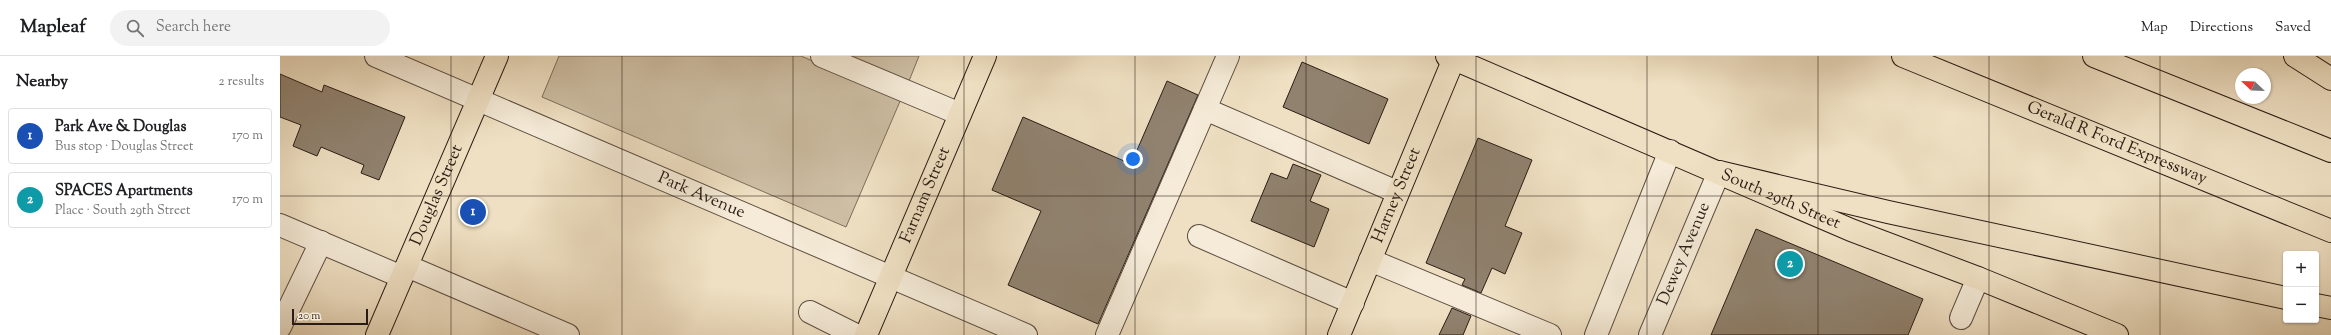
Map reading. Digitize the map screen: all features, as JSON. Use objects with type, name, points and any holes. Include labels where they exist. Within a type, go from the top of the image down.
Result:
[{"type":"main road","name":"Douglas Street","points":[[379,334],[404,272],[497,56]]},
{"type":"main road","name":"Farnam Street","points":[[866,335],[985,56]]},
{"type":"main road","name":"Gerald R Ford Expressway","points":[[1903,56],[2331,231]]},
{"type":"main road","points":[[2094,56],[2331,152]]},
{"type":"main road","points":[[2296,56],[2331,79]]},
{"type":"main road","name":"South 29th Street","points":[[1452,57],[1851,230],[1978,278],[2117,335]]},
{"type":"main road","name":"Harney Street","points":[[1339,335],[1452,57]]},
{"type":"main road","points":[[1719,172],[1888,212],[2283,297]]},
{"type":"main road","points":[[2319,306],[2331,308]]},
{"type":"street","name":"Park Avenue","points":[[376,56],[892,276],[1026,335]]},
{"type":"street","points":[[822,56],[960,114]]},
{"type":"street","points":[[1107,335],[1228,56]]},
{"type":"street","points":[[1205,109],[1397,192]]},
{"type":"street","points":[[1596,335],[1670,151]]},
{"type":"street","name":"Dewey Avenue","points":[[1650,335],[1719,172]]},
{"type":"street","points":[[280,225],[321,242],[568,335]]},
{"type":"street","points":[[1199,236],[1353,303]]},
{"type":"street","points":[[280,327],[289,289],[321,242]]},
{"type":"street","points":[[1370,260],[1550,335]]},
{"type":"street","points":[[1961,318],[1978,278]]},
{"type":"street","points":[[810,312],[856,335]]},
{"type":"shaded area","points":[[559,56],[801,56],[901,99],[846,227],[542,97]]},
{"type":"shaded area","points":[[850,56],[919,56],[909,81]]},
{"type":"building","points":[[1302,62],[1388,99],[1369,144],[1283,107]]},
{"type":"building","points":[[280,74],[322,92],[324,85],[405,117],[379,180],[361,173],[364,165],[321,147],[317,156],[293,146],[301,125],[280,117]]},
{"type":"building","points":[[1167,81],[1198,95],[1098,324],[1008,285],[1041,211],[992,190],[1023,117],[1131,164]]},
{"type":"building","points":[[1478,138],[1532,160],[1505,226],[1522,233],[1505,274],[1492,268],[1481,293],[1462,285],[1465,279],[1426,263]]},
{"type":"building","points":[[1293,164],[1321,175],[1310,201],[1329,209],[1314,247],[1251,221],[1271,173],[1287,179]]},
{"type":"building","points":[[1756,229],[1923,299],[1908,335],[1711,335]]},
{"type":"building","points":[[1452,308],[1471,316],[1463,335],[1439,335]]},
{"type":"place","name":"Park Ave & Douglas","points":[[473,212]]},
{"type":"place","name":"SPACES Apartments","points":[[1790,264]]}]
